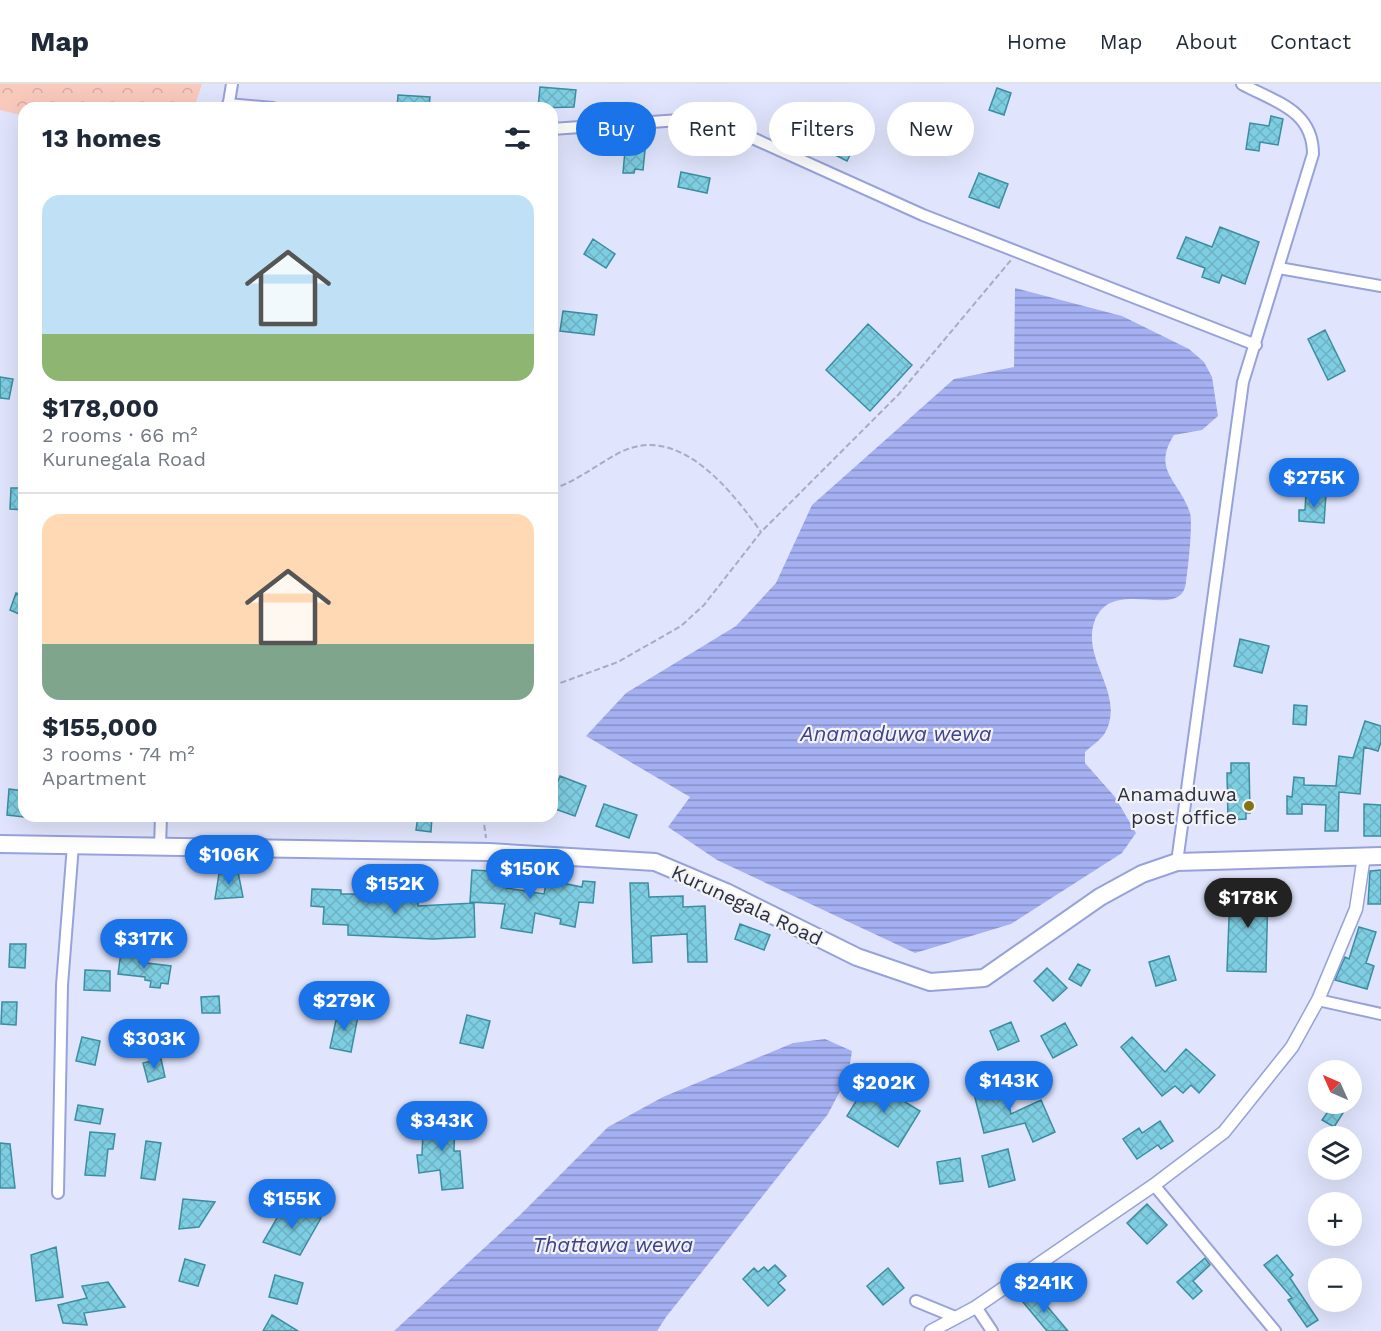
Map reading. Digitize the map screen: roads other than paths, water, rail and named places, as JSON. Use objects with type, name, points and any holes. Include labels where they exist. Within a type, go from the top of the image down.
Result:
[{"type":"highway","name":"Kurunegala Road","points":[[0,844],[489,852],[655,862],[726,892],[857,957],[930,982],[984,978],[1100,897],[1142,874],[1177,862],[1381,856]]},
{"type":"street","points":[[229,102],[232,84]]},
{"type":"street","points":[[1177,862],[1243,382],[1313,154],[1312,132],[1300,116],[1242,84]]},
{"type":"street","points":[[558,129],[708,118],[923,215],[1256,345]]},
{"type":"street","points":[[1279,268],[1381,286]]},
{"type":"street","points":[[159,847],[161,822]]},
{"type":"street","points":[[58,1193],[62,985],[73,845]]},
{"type":"street","points":[[932,1331],[976,1307],[1154,1185],[1224,1132],[1292,1047],[1318,1000],[1356,909],[1364,856]]},
{"type":"street","points":[[1318,1000],[1381,1014]]},
{"type":"street","points":[[1154,1185],[1275,1331]]},
{"type":"street","points":[[916,1301],[955,1317]]},
{"type":"street","points":[[976,1307],[992,1331]]},
{"type":"water","name":"Anamaduwa wewa","points":[[1015,288],[1122,316],[1189,349],[1204,362],[1212,377],[1218,416],[1202,430],[1174,435],[1165,458],[1166,467],[1185,502],[1191,519],[1187,576],[1182,594],[1172,599],[1115,601],[1102,609],[1094,623],[1092,637],[1094,650],[1108,691],[1110,719],[1103,736],[1085,752],[1085,763],[1115,797],[1136,833],[1122,853],[1011,924],[915,953],[717,860],[668,827],[690,797],[586,736],[626,693],[736,626],[776,583],[812,505],[954,379],[1014,367]]},
{"type":"water","name":"Thattawa wewa","points":[[825,1039],[852,1051],[848,1076],[828,1114],[657,1331],[394,1331],[520,1215],[608,1127],[663,1097],[793,1043]]},
{"type":"place","name":"Anamaduwa post office","points":[[1249,806]]}]
